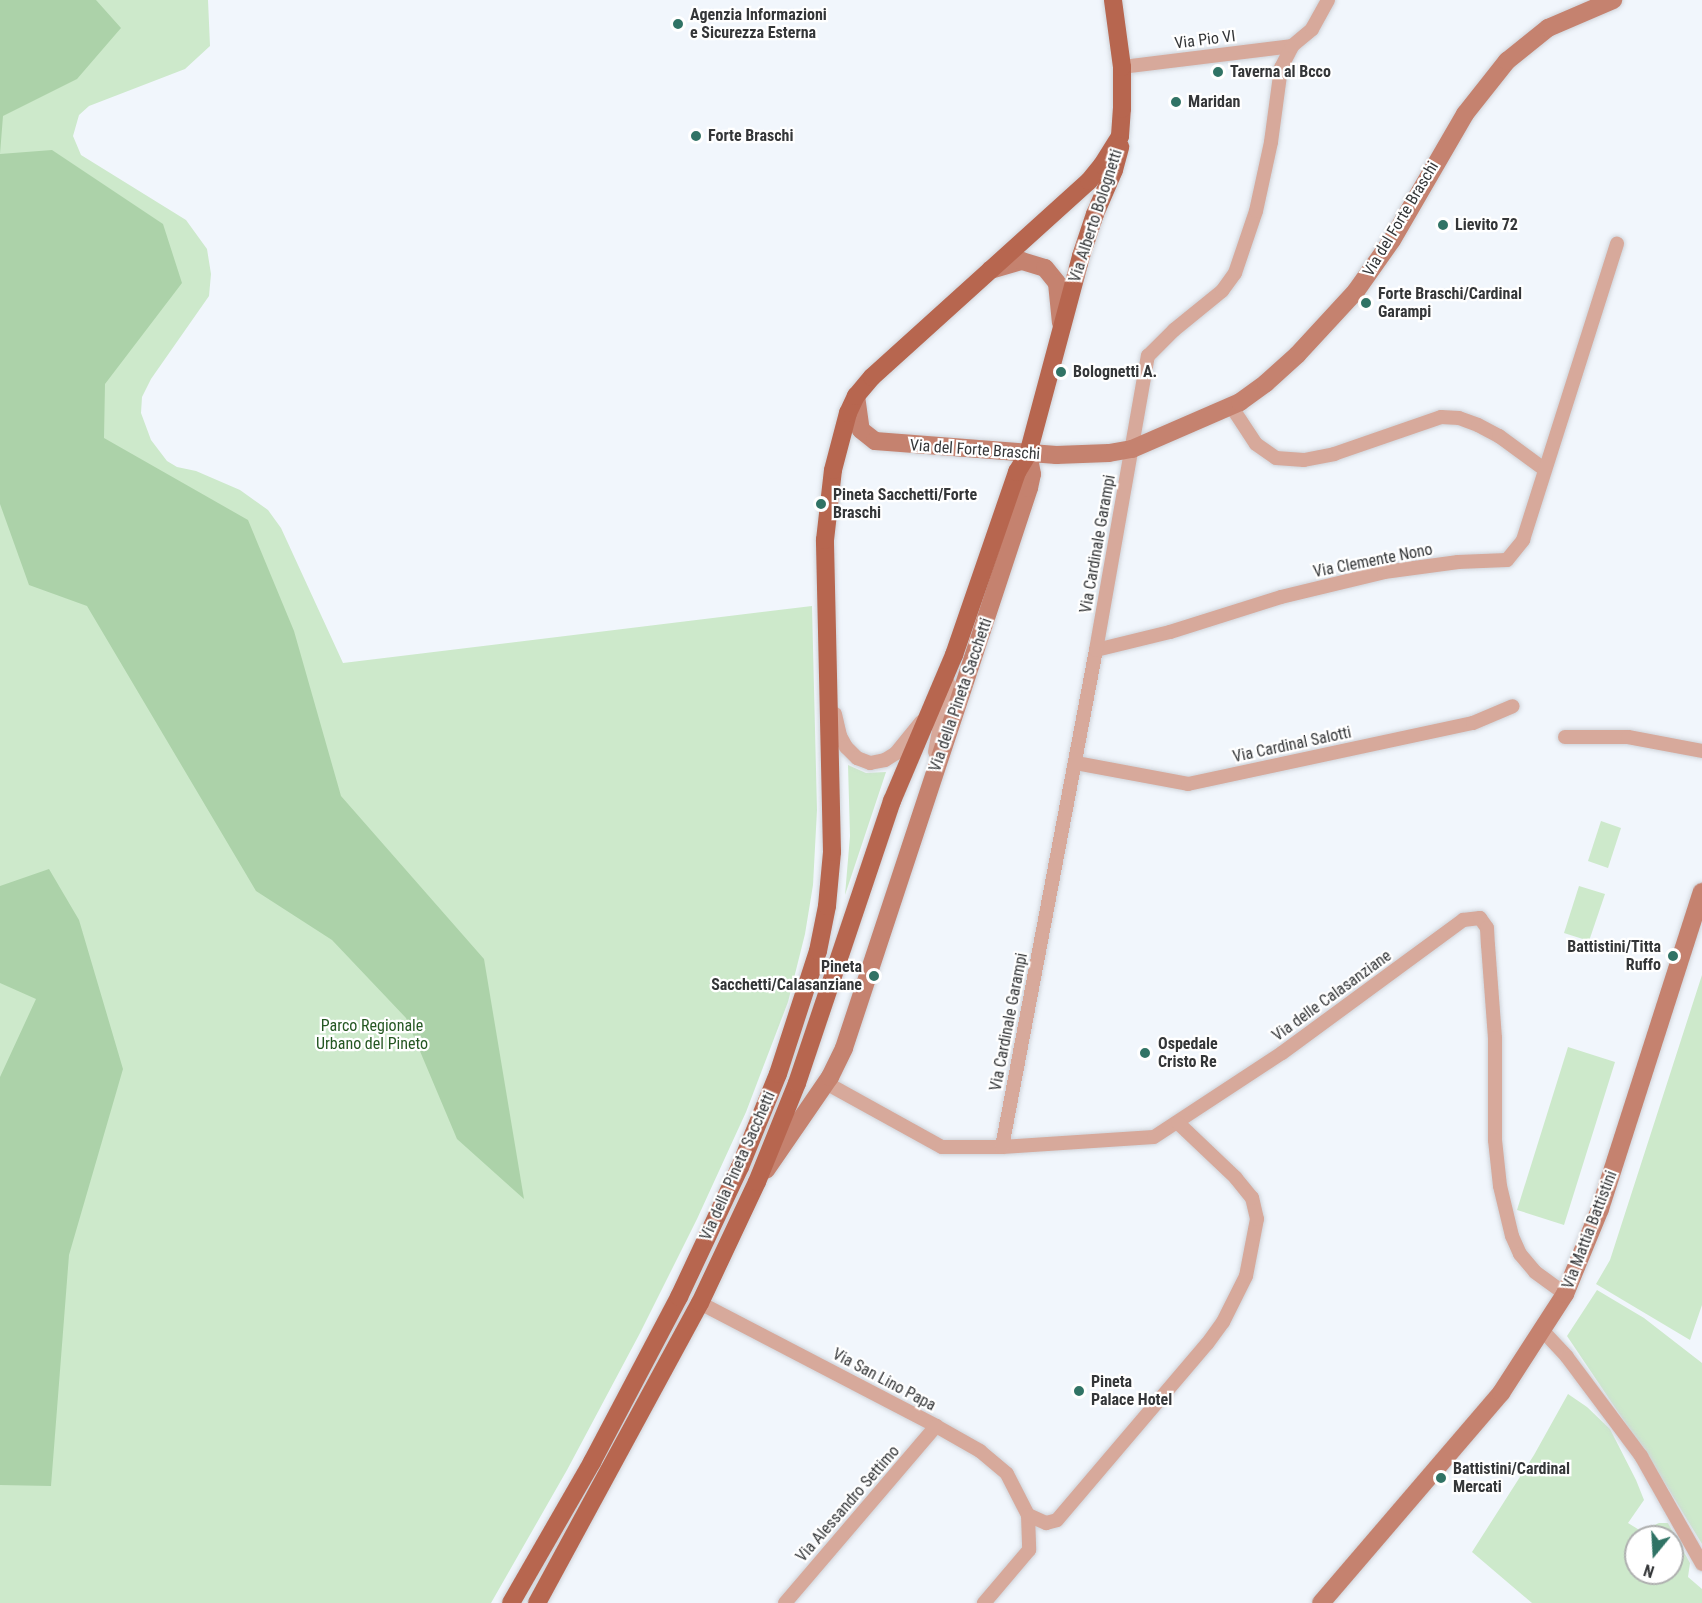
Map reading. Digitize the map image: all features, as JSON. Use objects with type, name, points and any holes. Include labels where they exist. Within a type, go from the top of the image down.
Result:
[{"type":"main road","points":[[1113,0],[1122,67],[1120,136]]},
{"type":"main road","name":"Via della Pineta Sacchetti","points":[[511,1603],[592,1462],[679,1297],[740,1167],[778,1074],[818,951],[829,893],[832,824],[825,581],[827,524],[839,444],[856,396],[872,377],[1089,181],[1120,136]]},
{"type":"main road","name":"Via Alberto Bolognetti","points":[[1028,454],[1092,222],[1118,158],[1120,136]]},
{"type":"main road","name":"Via della Pineta Sacchetti","points":[[537,1603],[700,1303],[757,1182],[806,1060],[892,801],[954,655],[1017,472],[1028,454]]},
{"type":"street","name":"Via Cardinale Garampi","points":[[1002,1147],[1076,763],[1150,352],[1222,291],[1235,273],[1256,211],[1271,142],[1281,68],[1292,46],[1312,29],[1328,0]]},
{"type":"street","name":"Via del Forte Braschi","points":[[856,396],[861,430],[875,441],[1028,454],[1109,453],[1131,449],[1230,406],[1273,377],[1327,326],[1349,300],[1392,240],[1465,114],[1507,61],[1548,28],[1613,0]]},
{"type":"street","name":"Via Pio VI","points":[[1122,67],[1292,46]]},
{"type":"street","name":"Via Clemente Nono","points":[[1096,650],[1170,632],[1281,597],[1384,572],[1447,563],[1507,560],[1523,540],[1617,244]]},
{"type":"street","name":"Via Alberto Bolognetti","points":[[990,270],[1022,261],[1034,263],[1048,271],[1055,278],[1059,290],[1061,331]]},
{"type":"street","points":[[1230,406],[1256,444],[1276,458],[1304,460],[1334,454],[1441,417],[1459,418],[1478,425],[1499,436],[1544,469]]},
{"type":"street","name":"Via della Pineta Sacchetti","points":[[757,1182],[826,1083],[846,1042],[1029,488],[1032,474],[1028,454]]},
{"type":"street","points":[[927,792],[954,655]]},
{"type":"street","name":"Via della Pineta Sacchetti","points":[[829,688],[841,740],[851,754],[866,762],[880,762],[893,755],[927,716]]},
{"type":"street","name":"Via Cardinal Salotti","points":[[1076,763],[1188,784],[1473,723],[1513,706]]},
{"type":"street","points":[[1565,737],[1628,737],[1702,751]]},
{"type":"street","name":"Via Mattia Battistini","points":[[1321,1603],[1494,1402],[1543,1331],[1565,1294],[1600,1209],[1702,892]]},
{"type":"street","name":"Via delle Calasanziane","points":[[826,1083],[942,1147],[1002,1147],[1149,1138],[1178,1123],[1292,1046],[1463,920],[1480,918],[1488,933],[1495,1038],[1495,1140],[1500,1186],[1512,1236],[1520,1254],[1535,1272],[1565,1294]]},
{"type":"street","points":[[984,1603],[1028,1552],[1028,1515],[1046,1523],[1057,1520],[1207,1344],[1229,1312],[1246,1276],[1257,1219],[1252,1198],[1236,1178],[1178,1123]]},
{"type":"street","name":"Via San Lino Papa","points":[[700,1303],[980,1451],[1012,1482],[1028,1515]]},
{"type":"street","points":[[1543,1331],[1568,1357],[1641,1456],[1702,1564]]},
{"type":"street","name":"Via Alessandro Settimo","points":[[786,1602],[936,1426]]},
{"type":"street","points":[[545,1603],[552,1578]]},
{"type":"green space","name":"Parco Regionale Urbano del Pineto","points":[[0,0],[208,0],[210,46],[185,69],[89,106],[79,115],[73,136],[81,155],[186,220],[207,249],[211,274],[209,296],[151,379],[142,397],[141,413],[151,440],[167,461],[177,467],[196,471],[240,490],[268,510],[281,528],[343,663],[812,606],[817,810],[813,885],[805,934],[788,1002],[746,1112],[697,1219],[640,1333],[567,1470],[491,1603],[0,1603]]},
{"type":"green space","points":[[0,0],[96,0],[121,28],[77,79],[3,116],[0,154]]},
{"type":"green space","points":[[52,150],[163,224],[182,283],[105,384],[104,438],[248,520],[294,631],[341,796],[484,959],[524,1199],[457,1139],[406,1018],[332,940],[256,891],[87,606],[29,585],[0,504],[0,154]]},
{"type":"green space","points":[[848,765],[866,773],[886,772],[845,895],[850,836]]},
{"type":"green space","points":[[1601,821],[1621,828],[1608,868],[1588,861]]},
{"type":"green space","points":[[49,869],[79,920],[123,1069],[69,1255],[51,1486],[0,1485],[0,1077],[36,999],[0,983],[0,886]]},
{"type":"green space","points":[[1579,886],[1605,894],[1589,941],[1564,933]]},
{"type":"green space","points":[[1702,975],[1702,1305],[1690,1340],[1596,1284],[1610,1260]]},
{"type":"green space","points":[[1568,1047],[1615,1062],[1564,1225],[1517,1210]]},
{"type":"green space","points":[[1597,1290],[1644,1318],[1702,1363],[1702,1544],[1655,1467],[1567,1336]]},
{"type":"green space","points":[[1568,1394],[1587,1407],[1610,1429],[1644,1500],[1628,1523],[1631,1525],[1624,1525],[1624,1585],[1684,1585],[1684,1552],[1690,1563],[1688,1577],[1702,1589],[1702,1603],[1532,1603],[1472,1552],[1534,1455]]},
{"type":"green space","points":[[1659,1523],[1669,1525],[1654,1525]]},
{"type":"place","name":"Agenzia Informazioni e Sicurezza Esterna","points":[[678,24]]},
{"type":"place","name":"Taverna al Bcco","points":[[1218,72]]},
{"type":"place","name":"Maridan","points":[[1176,102]]},
{"type":"place","name":"Forte Braschi","points":[[696,136]]},
{"type":"place","name":"Lievito 72","points":[[1443,225]]},
{"type":"place","name":"Forte Braschi/Cardinal Garampi","points":[[1366,303]]},
{"type":"place","name":"Bolognetti A.","points":[[1061,372]]},
{"type":"place","name":"Pineta Sacchetti/Forte Braschi","points":[[821,504]]},
{"type":"place","name":"Battistini/Titta Ruffo","points":[[1673,956]]},
{"type":"place","name":"Pineta Sacchetti/Calasanziane","points":[[874,976]]},
{"type":"place","name":"Ospedale Cristo Re","points":[[1145,1053]]},
{"type":"place","name":"Pineta Palace Hotel","points":[[1079,1391]]},
{"type":"place","name":"Battistini/Cardinal Mercati","points":[[1441,1478]]}]
